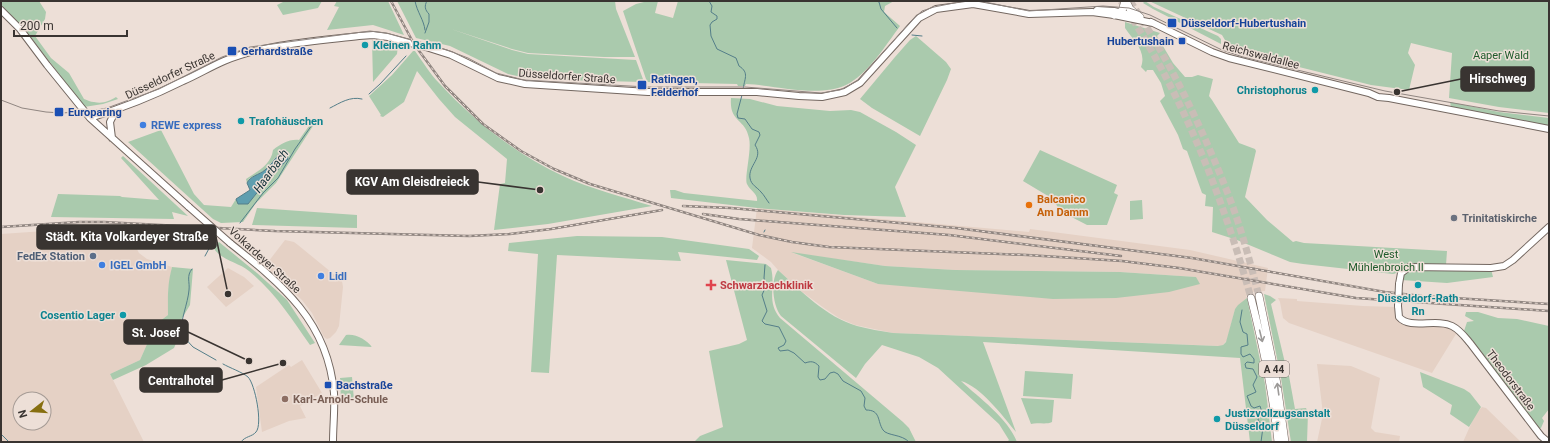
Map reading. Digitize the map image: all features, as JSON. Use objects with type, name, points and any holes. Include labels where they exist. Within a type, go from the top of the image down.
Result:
[{"type":"highway","points":[[1117,13],[1125,1],[1130,9],[1140,17]]},
{"type":"highway","name":"A 44","points":[[1259,296],[1278,384],[1285,442]]},
{"type":"highway","name":"A 44","points":[[1251,298],[1262,339],[1271,386],[1278,442]]},
{"type":"main road","name":"Düsseldorfer Straße","points":[[90,118],[149,97],[224,61],[246,54],[266,49],[373,35],[388,37],[451,55],[498,78],[525,84],[648,92],[686,93],[746,91],[822,97],[845,92],[865,80],[919,18],[936,9],[973,4],[1029,14]]},
{"type":"main road","points":[[1,10],[20,30],[46,65],[90,118]]},
{"type":"main road","name":"Reichswaldallee","points":[[1029,14],[1092,12],[1117,13],[1140,17],[1225,57],[1369,93],[1377,93],[1389,98],[1549,129]]},
{"type":"main road","name":"Reichswaldallee","points":[[1117,13],[1153,23]]},
{"type":"main road","points":[[112,138],[110,122],[116,110]]},
{"type":"main road","name":"Volkardeyer Straße","points":[[90,118],[287,292],[306,314],[326,351],[333,388],[333,442]]},
{"type":"main road","name":"Theodorstraße","points":[[1547,442],[1460,331],[1443,323],[1408,323],[1399,317],[1398,306],[1401,273],[1405,269],[1412,267],[1491,268],[1504,266],[1513,260],[1549,227]]},
{"type":"shaded area","points":[[757,208],[1029,232],[1030,229],[1190,250],[1268,268],[1265,291],[1252,292],[1246,296],[1247,298],[1235,309],[1227,340],[1220,346],[893,333],[855,325],[839,318],[801,291],[771,262],[752,248]],"holes":[[[793,253],[885,266],[955,270],[1120,272],[1196,277],[878,284]]]},
{"type":"shaded area","points":[[88,228],[128,232],[139,253],[147,259],[172,267],[168,290],[168,315],[156,324],[140,360],[110,374],[144,442],[1,442],[1,234]]},
{"type":"shaded area","points":[[285,240],[294,242],[342,281],[343,287],[339,326],[330,338],[327,339],[324,337],[312,313],[302,300],[265,266]]},
{"type":"shaded area","points":[[228,268],[244,277],[254,286],[226,307],[207,287]]},
{"type":"shaded area","points":[[1278,298],[1297,299],[1297,301],[1396,307],[1399,320],[1443,325],[1455,329],[1456,334],[1432,373],[1289,323],[1283,318]]},
{"type":"shaded area","name":"Karl-Arnold-Schule","points":[[302,360],[322,393],[300,406],[306,418],[289,421],[262,432],[256,387],[289,365],[291,367]]},
{"type":"shaded area","points":[[1317,364],[1351,366],[1380,378],[1371,428],[1375,432],[1400,436],[1399,442],[1317,442],[1323,414]]},
{"type":"shaded area","points":[[1482,407],[1486,408],[1521,442],[1463,442],[1475,415]]},
{"type":"green space","points":[[1,1],[39,1],[46,12],[45,19],[35,36],[51,58],[69,73],[84,99],[91,102],[100,103],[116,97],[118,99],[103,104],[84,107],[27,32],[1,5]]},
{"type":"green space","points":[[285,1],[322,1],[318,8],[283,15],[277,5]]},
{"type":"green space","points":[[337,1],[388,1],[404,35],[373,25],[327,30],[339,7],[334,6]]},
{"type":"green space","points":[[397,1],[615,1],[616,9],[635,57],[528,53],[451,29],[512,50],[528,54],[636,60],[644,82],[526,78],[508,74],[450,46],[416,38]]},
{"type":"green space","points":[[648,1],[658,1],[655,13],[673,18],[678,1],[894,1],[885,6],[884,12],[900,26],[869,67],[854,80],[835,89],[810,91],[746,84],[745,86],[738,86],[737,84],[647,82],[623,11],[636,4]]},
{"type":"green space","points":[[1145,1],[1154,7],[1218,36],[1221,39],[1221,44],[1153,9],[1143,3]]},
{"type":"green space","name":"Aaper Wald","points":[[1149,1],[1549,1],[1549,113],[1499,107],[1449,98],[1452,53],[1411,43],[1408,53],[1415,65],[1409,90],[1371,85],[1243,53],[1225,46],[1225,40],[1222,35]]},
{"type":"green space","name":"West Mühlenbroich II","points":[[1125,22],[1160,33],[1157,36],[1173,63],[1185,77],[1198,75],[1213,79],[1209,96],[1239,143],[1255,149],[1256,151],[1245,197],[1267,220],[1293,242],[1447,251],[1446,265],[1410,264],[1393,274],[1303,264],[1290,262],[1237,240],[1212,232],[1213,207],[1205,206],[1206,195],[1202,193],[1187,151],[1183,149],[1178,135],[1160,101],[1165,96],[1161,83],[1153,70],[1147,70],[1146,72],[1141,67],[1141,51],[1125,28]]},
{"type":"green space","points":[[916,36],[946,62],[951,69],[920,136],[872,108],[860,99],[910,40]]},
{"type":"green space","points":[[372,40],[398,45],[397,54],[373,82]]},
{"type":"green space","points":[[413,51],[415,51],[433,76],[452,97],[496,136],[512,147],[529,158],[574,181],[652,206],[548,224],[494,230],[500,184],[505,183],[507,159],[455,117],[417,71],[404,102],[383,117],[380,116],[381,115],[369,96],[392,75]]},
{"type":"green space","points":[[731,98],[750,99],[777,106],[830,111],[851,110],[860,112],[916,145],[895,187],[906,217],[844,215],[757,208],[671,198],[670,190],[675,190],[684,193],[757,201],[755,194],[748,186],[746,181],[750,149],[749,138],[744,127],[732,112]]},
{"type":"green space","points":[[1450,102],[1499,112],[1549,118],[1549,126],[1451,107]]},
{"type":"green space","points":[[311,123],[313,126],[276,183],[256,203],[243,222],[221,223],[213,219],[128,142],[161,130],[194,194],[204,205],[231,207],[236,199],[238,204],[248,204],[264,184],[288,159],[281,151],[265,170],[249,179],[247,183],[246,179],[267,164],[273,150],[285,142],[299,140]]},
{"type":"green space","points":[[1040,150],[1117,185],[1114,193],[1118,195],[1107,225],[1087,225],[1060,211],[1053,199],[1023,181]]},
{"type":"green space","points":[[123,156],[188,216],[172,212],[174,219],[51,217],[58,194],[120,196],[159,200],[121,158]]},
{"type":"green space","points":[[1142,200],[1143,219],[1130,220],[1130,201]]},
{"type":"green space","points":[[257,208],[357,215],[357,228],[252,225]]},
{"type":"green space","points":[[577,236],[662,237],[749,249],[759,256],[757,260],[678,252],[681,261],[557,255],[549,373],[531,372],[538,254],[508,251],[509,243]]},
{"type":"green space","points":[[219,242],[287,300],[315,343],[310,345],[267,287],[245,268],[225,258],[216,251],[213,247]]},
{"type":"green space","points":[[791,252],[885,266],[955,270],[1120,272],[1196,277],[1200,284],[1169,292],[1116,298],[1053,299],[878,284]]},
{"type":"green space","points":[[726,260],[766,264],[771,268],[773,306],[780,318],[903,422],[909,428],[916,442],[694,442],[700,436],[723,427],[709,351],[739,344],[747,340]]},
{"type":"green space","points":[[172,267],[193,269],[190,305],[181,320],[179,336],[174,348],[146,365],[113,380],[110,374],[140,360],[156,324],[168,315],[168,297]]},
{"type":"green space","points":[[1491,269],[1493,277],[1447,283],[1401,280],[1402,276],[1408,270]]},
{"type":"green space","points":[[778,270],[824,310],[857,326],[893,333],[1218,346],[1223,345],[1226,342],[1235,309],[1247,298],[1265,384],[1272,442],[1250,442],[1240,358],[983,342],[1016,432],[984,395],[969,384],[961,381],[1007,425],[1017,442],[1007,442],[1009,440],[999,424],[938,368],[919,357],[882,345],[865,364],[856,378],[778,312],[774,300],[773,287]]},
{"type":"green space","points":[[1264,294],[1276,300],[1271,304],[1285,363],[1287,365],[1295,409],[1306,408],[1308,413],[1307,442],[1291,442],[1281,378]]},
{"type":"green space","points":[[1466,312],[1478,312],[1498,318],[1517,319],[1549,326],[1549,409],[1542,418],[1544,421],[1541,428],[1539,429],[1464,331],[1467,322],[1474,321],[1465,316]]},
{"type":"green space","points":[[346,335],[353,335],[360,338],[372,347],[339,345]]},
{"type":"green space","points":[[1025,371],[1073,374],[1071,399],[1023,396]]},
{"type":"green space","points":[[1420,372],[1464,389],[1470,393],[1481,407],[1469,427],[1450,414],[1452,405],[1423,387]]},
{"type":"green space","points":[[352,377],[354,400],[341,401],[340,378]]},
{"type":"green space","points":[[1021,398],[1054,400],[1052,422],[1031,424]]},
{"type":"water","points":[[286,150],[288,159],[264,184],[248,204],[238,204],[236,199],[250,190],[247,183],[248,181],[265,170],[283,151]]},
{"type":"waterway","points":[[415,1],[425,30]]},
{"type":"waterway","name":"Haarbach","points":[[425,33],[429,22],[429,14],[425,8],[427,1]]},
{"type":"waterway","points":[[709,1],[712,6],[711,12],[717,16],[717,19],[710,25],[711,36],[717,49],[736,58],[739,66],[744,71],[746,76],[743,90]]},
{"type":"waterway","points":[[877,1],[879,2],[881,9],[897,28]]},
{"type":"waterway","points":[[912,35],[922,36]]},
{"type":"waterway","name":"Haarbach","points":[[369,94],[406,56]]},
{"type":"waterway","points":[[742,95],[737,114],[738,118],[745,119],[752,129],[759,132],[760,135],[755,145],[758,154],[751,169],[750,178],[753,184],[769,203]]},
{"type":"waterway","name":"Haarbach","points":[[330,108],[349,99],[362,99]]},
{"type":"waterway","name":"Haarbach","points":[[240,223],[263,193],[278,178],[295,149],[312,125]]},
{"type":"waterway","name":"Haarbach","points":[[205,256],[212,243]]},
{"type":"waterway","points":[[765,265],[764,278],[766,286],[762,295],[767,311],[762,321],[765,324],[779,327],[786,341],[784,345],[778,348],[780,351],[788,350],[794,353],[805,363],[816,363],[819,366],[818,377],[820,380],[825,379],[830,373],[834,372],[838,374],[843,381],[861,391],[865,398],[864,406],[866,410],[871,410],[876,414],[881,427],[885,432],[906,439],[909,442]]},
{"type":"waterway","name":"Haarbach","points":[[192,269],[189,277],[188,295],[181,334],[193,347],[216,360]]},
{"type":"waterway","points":[[1242,310],[1240,322],[1243,332],[1247,334],[1248,345],[1241,347],[1241,354],[1243,357],[1250,354],[1254,359],[1254,363],[1247,362],[1245,364],[1246,368],[1253,369],[1257,377],[1253,385],[1256,392],[1247,396],[1251,406],[1254,408],[1260,406],[1261,409],[1258,420],[1263,427],[1261,442]]},
{"type":"waterway","name":"Haarbach","points":[[223,364],[243,373],[248,377],[251,381],[255,395],[259,421],[258,428],[254,434],[241,442]]},
{"type":"waterway","points":[[1,434],[9,442]]},
{"type":"tunnel","points":[[1121,1],[1163,71],[1198,144],[1227,220],[1251,298]]},
{"type":"tunnel","points":[[1130,1],[1159,47],[1172,71],[1207,144],[1237,219],[1259,296]]},
{"type":"tram line","points":[[1,100],[22,108],[46,112],[62,113],[91,111],[107,108],[159,89],[222,57],[250,47],[370,31],[386,33],[447,50],[468,58],[496,73],[524,80],[647,87],[745,87],[821,93],[840,90],[859,80],[911,21],[922,11],[964,1]]},
{"type":"tram line","points":[[980,1],[1029,11],[1103,6],[1129,8],[1150,15],[1222,50],[1243,57],[1385,91],[1499,111],[1549,116]]},
{"type":"railway","points":[[391,1],[414,44],[445,86],[483,124],[521,151],[554,169],[590,184],[759,235],[792,242],[829,247],[1027,255],[1122,261],[1179,268],[1356,298],[1549,311]]},
{"type":"railway","points":[[683,206],[731,208],[956,228],[1192,258],[1385,292],[1422,296],[1549,304]]},
{"type":"railway","points":[[1,227],[79,222],[104,222],[275,231],[469,236],[510,234],[551,229],[662,210]]},
{"type":"railway","points":[[703,214],[739,219],[949,235],[1121,256]]},
{"type":"place","name":"Düsseldorf-Hubertushain","points":[[1172,23]]},
{"type":"place","name":"Hubertushain","points":[[1182,41]]},
{"type":"place","name":"Kleinen Rahm","points":[[365,45]]},
{"type":"place","name":"Gerhardstraße","points":[[232,51]]},
{"type":"place","name":"Ratingen, Felderhof","points":[[642,85]]},
{"type":"place","name":"Christophorus","points":[[1315,90]]},
{"type":"place","name":"Hirschweg","points":[[1397,92]]},
{"type":"place","name":"Europaring","points":[[59,112]]},
{"type":"place","name":"Trafohäuschen","points":[[241,121]]},
{"type":"place","name":"REWE express","points":[[143,125]]},
{"type":"place","name":"KGV Am Gleisdreieck","points":[[540,190]]},
{"type":"place","name":"Balcanico Am Damm","points":[[1029,205]]},
{"type":"place","name":"Trinitatiskirche","points":[[1454,218]]},
{"type":"place","name":"FedEx Station","points":[[93,256]]},
{"type":"place","name":"IGEL GmbH","points":[[102,265]]},
{"type":"place","name":"Lidl","points":[[321,276]]},
{"type":"place","name":"Schwarzbachklinik","points":[[711,285]]},
{"type":"place","name":"Düsseldorf-Rath Rn","points":[[1418,285]]},
{"type":"place","name":"Städt. Kita Volkardeyer Straße","points":[[228,294]]},
{"type":"place","name":"Cosentio Lager","points":[[123,315]]},
{"type":"place","name":"St. Josef","points":[[249,361]]},
{"type":"place","name":"Centralhotel","points":[[283,363]]},
{"type":"place","name":"Bachstraße","points":[[328,385]]},
{"type":"place","name":"Karl-Arnold-Schule","points":[[285,399]]},
{"type":"place","name":"Justizvollzugsanstalt Düsseldorf","points":[[1217,419]]}]
